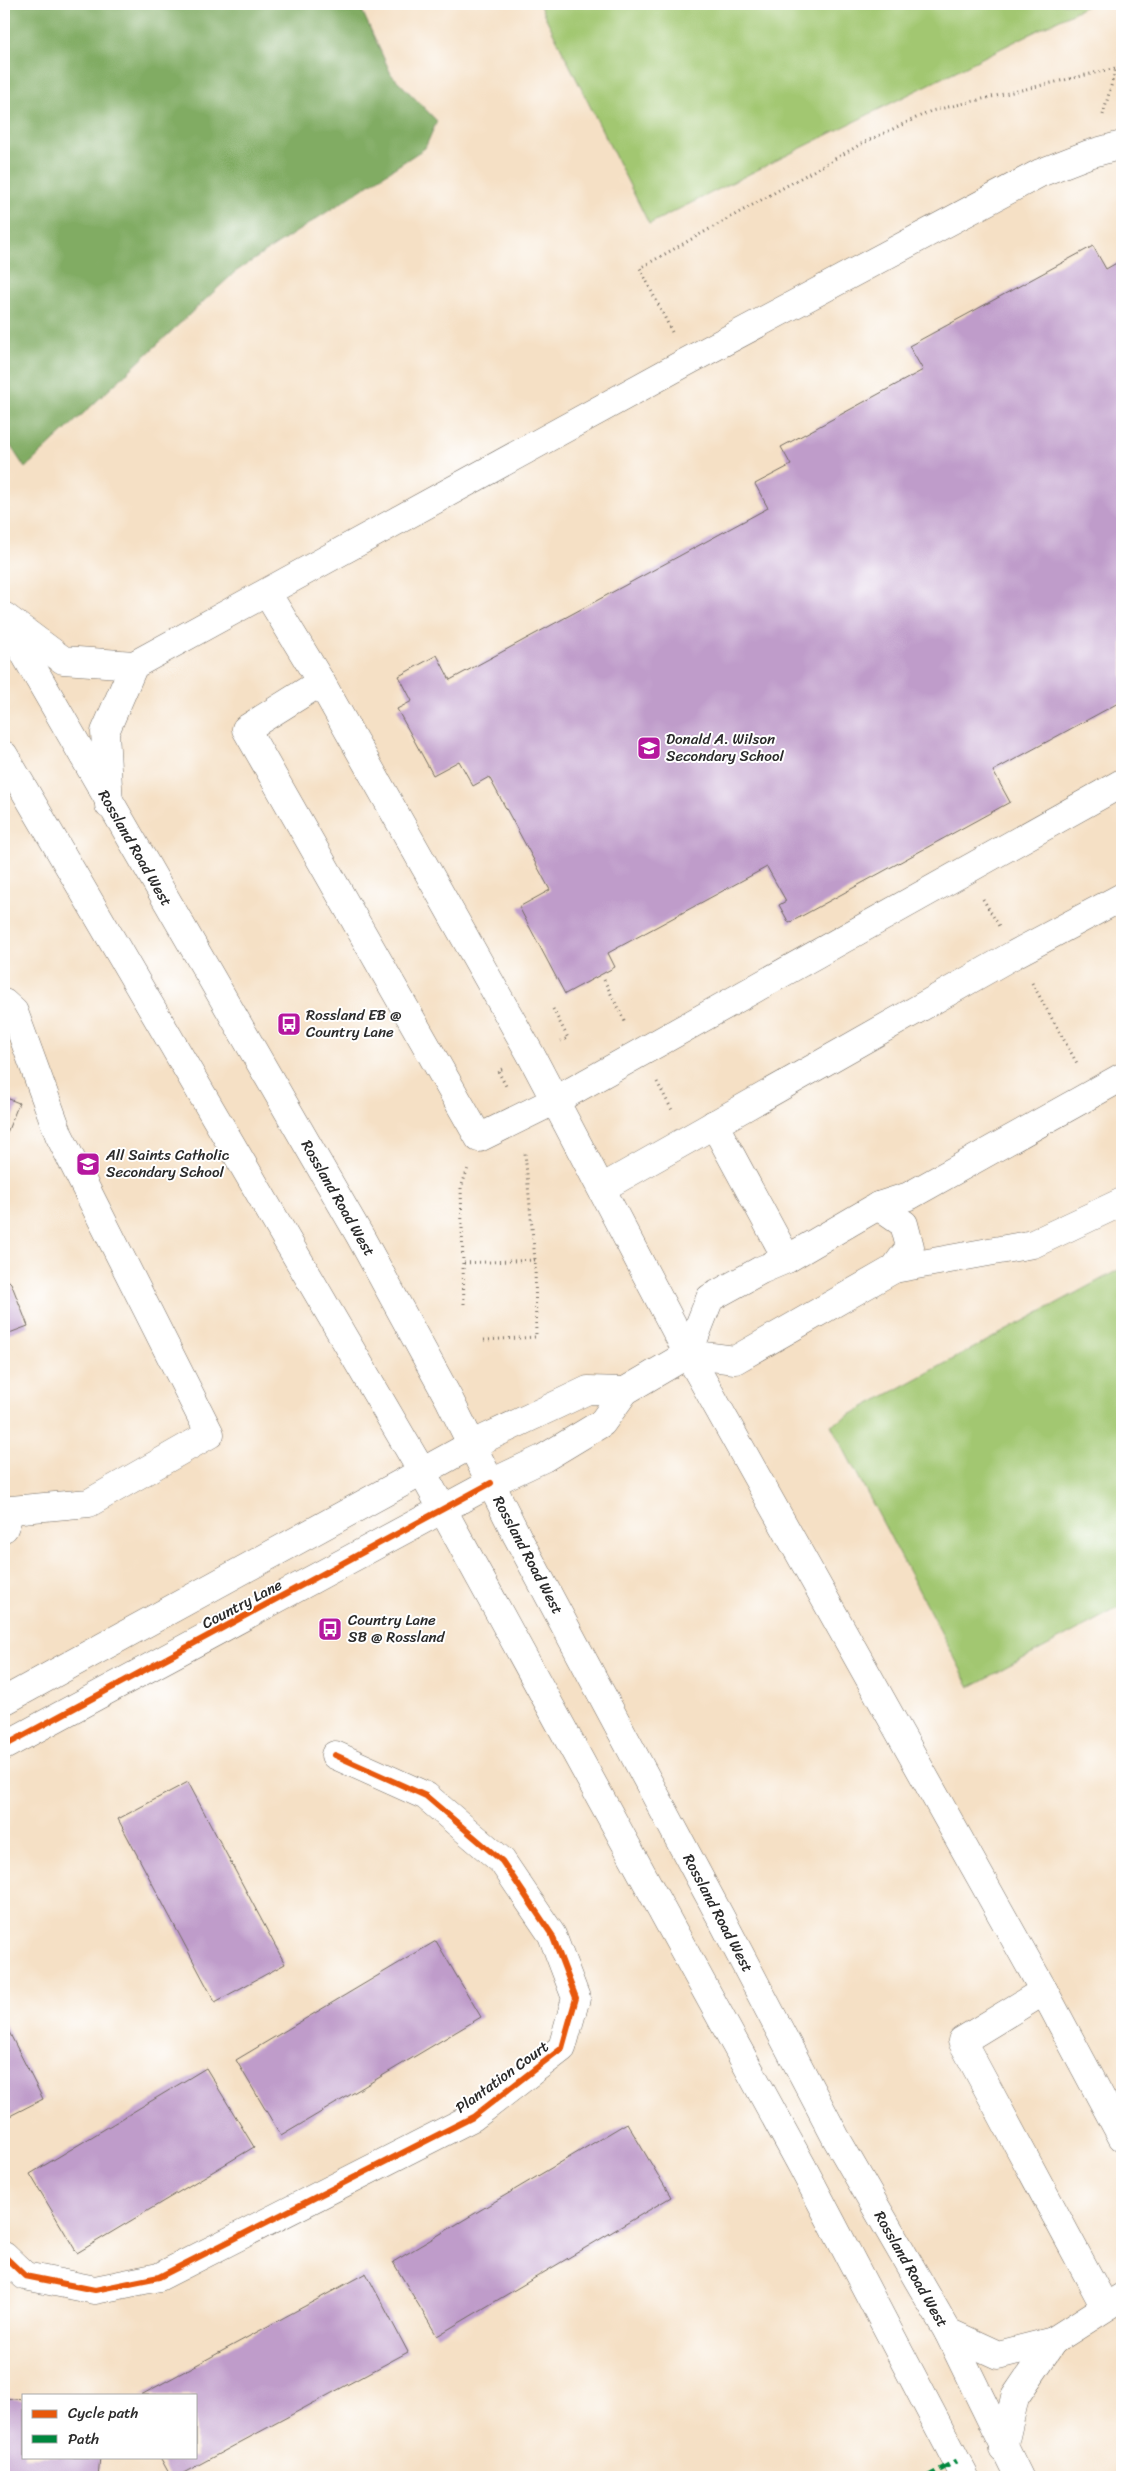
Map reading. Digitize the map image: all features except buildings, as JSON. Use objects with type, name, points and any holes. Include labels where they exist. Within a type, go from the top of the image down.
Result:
[{"type":"main road","points":[[4,617],[63,660],[134,665],[688,361],[1040,172],[1089,154],[1122,145]]},
{"type":"main road","points":[[267,593],[320,682],[556,1100],[688,1354],[1044,1991],[1122,2137]]},
{"type":"main road","name":"Rossland Road West","points":[[4,617],[109,805],[355,1228],[449,1399],[471,1445],[836,2138],[948,2332],[1003,2448],[1019,2477]]},
{"type":"main road","points":[[109,805],[105,732],[134,665]]},
{"type":"main road","points":[[320,682],[246,729],[479,1138],[556,1100],[854,931],[1122,783]]},
{"type":"main road","points":[[4,755],[421,1470],[802,2166],[965,2477]]},
{"type":"main road","points":[[602,1188],[1015,954],[1122,897]]},
{"type":"main road","points":[[4,1003],[14,1012],[59,1135],[210,1434],[89,1504],[11,1510],[4,1528]]},
{"type":"main road","points":[[688,1354],[710,1298],[761,1270],[787,1260],[878,1206],[909,1196],[1122,1077]]},
{"type":"main road","points":[[714,1124],[787,1260]]},
{"type":"main road","points":[[625,1391],[688,1354],[735,1360],[894,1269],[1033,1244],[1122,1202]]},
{"type":"main road","points":[[878,1206],[904,1224],[910,1246],[894,1269]]},
{"type":"main road","name":"Country Lane","points":[[7,1691],[471,1445],[588,1390],[625,1391]]},
{"type":"main road","name":"Country Lane","points":[[4,1746],[491,1483],[544,1458],[602,1423],[625,1391]]},
{"type":"main road","name":"Plantation Court","points":[[4,2256],[25,2276],[94,2290],[159,2277],[473,2117],[562,2048],[576,1998],[552,1935],[502,1861],[426,1796],[335,1755]]},
{"type":"main road","points":[[948,2332],[998,2354],[1053,2341],[1114,2302],[962,2041],[1044,1991]]},
{"type":"main road","points":[[1003,2448],[1015,2397],[1053,2341]]},
{"type":"path","points":[[688,361],[640,268],[863,143],[931,111],[1116,68],[1102,119],[1089,154]]},
{"type":"path","points":[[484,1340],[536,1338],[535,1260],[522,1117],[498,1071],[568,1038],[553,1010]]},
{"type":"path","points":[[464,1304],[461,1188],[479,1138]]},
{"type":"path","points":[[464,1264],[535,1260]]},
{"type":"green space","points":[[4,4],[359,4],[391,74],[437,121],[425,148],[235,272],[25,468],[4,436]]},
{"type":"green space","points":[[539,4],[1090,4],[649,224]]},
{"type":"green space","points":[[1122,1268],[1122,1606],[970,1687],[831,1425]]},
{"type":"marked path","points":[[927,2477],[956,2461]]},
{"type":"cycle path","points":[[4,1746],[491,1483]]},
{"type":"cycle path","points":[[4,2256],[25,2276],[95,2290],[159,2277],[473,2117],[562,2048],[576,1998],[552,1935],[502,1861],[426,1796],[335,1755]]},
{"type":"place","name":"Donald A. Wilson Secondary School","points":[[649,748]]},
{"type":"place","name":"Rossland EB @ Country Lane","points":[[289,1024]]},
{"type":"place","name":"All Saints Catholic Secondary School","points":[[88,1164]]},
{"type":"place","name":"Country Lane SB @ Rossland","points":[[330,1629]]}]
